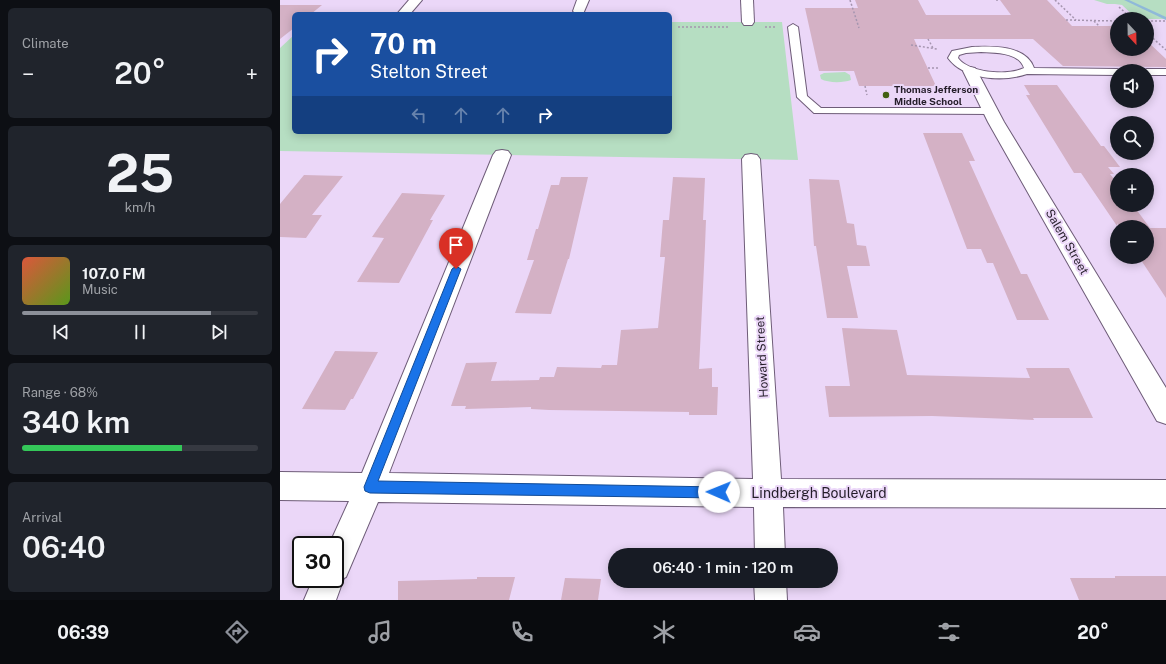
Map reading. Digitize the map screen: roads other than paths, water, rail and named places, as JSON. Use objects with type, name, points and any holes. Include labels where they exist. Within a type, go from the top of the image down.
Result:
[{"type":"street","points":[[405,12],[416,0]]},
{"type":"street","points":[[747,0],[748,22]]},
{"type":"street","name":"Salem Street","points":[[970,71],[991,111],[1166,412]]},
{"type":"street","points":[[344,546],[370,487],[502,155]]},
{"type":"street","name":"Howard Street","points":[[752,159],[770,548]]},
{"type":"street","name":"Lindbergh Boulevard","points":[[280,486],[767,493],[1166,494]]},
{"type":"street","points":[[320,600],[325,588]]},
{"type":"street","points":[[770,588],[771,600]]},
{"type":"lane","points":[[793,27],[802,97],[818,111],[991,111]]},
{"type":"lane","points":[[1027,71],[1029,66],[1024,60],[1009,52],[1001,50],[969,50],[955,53],[954,56],[954,61],[970,71],[988,74],[1018,74],[1027,71],[1110,72]]},
{"type":"lane","points":[[1154,72],[1166,72]]},
{"type":"waterway","points":[[1126,0],[1166,19]]},
{"type":"place","name":"Thomas Jefferson Middle School","points":[[886,95]]}]
